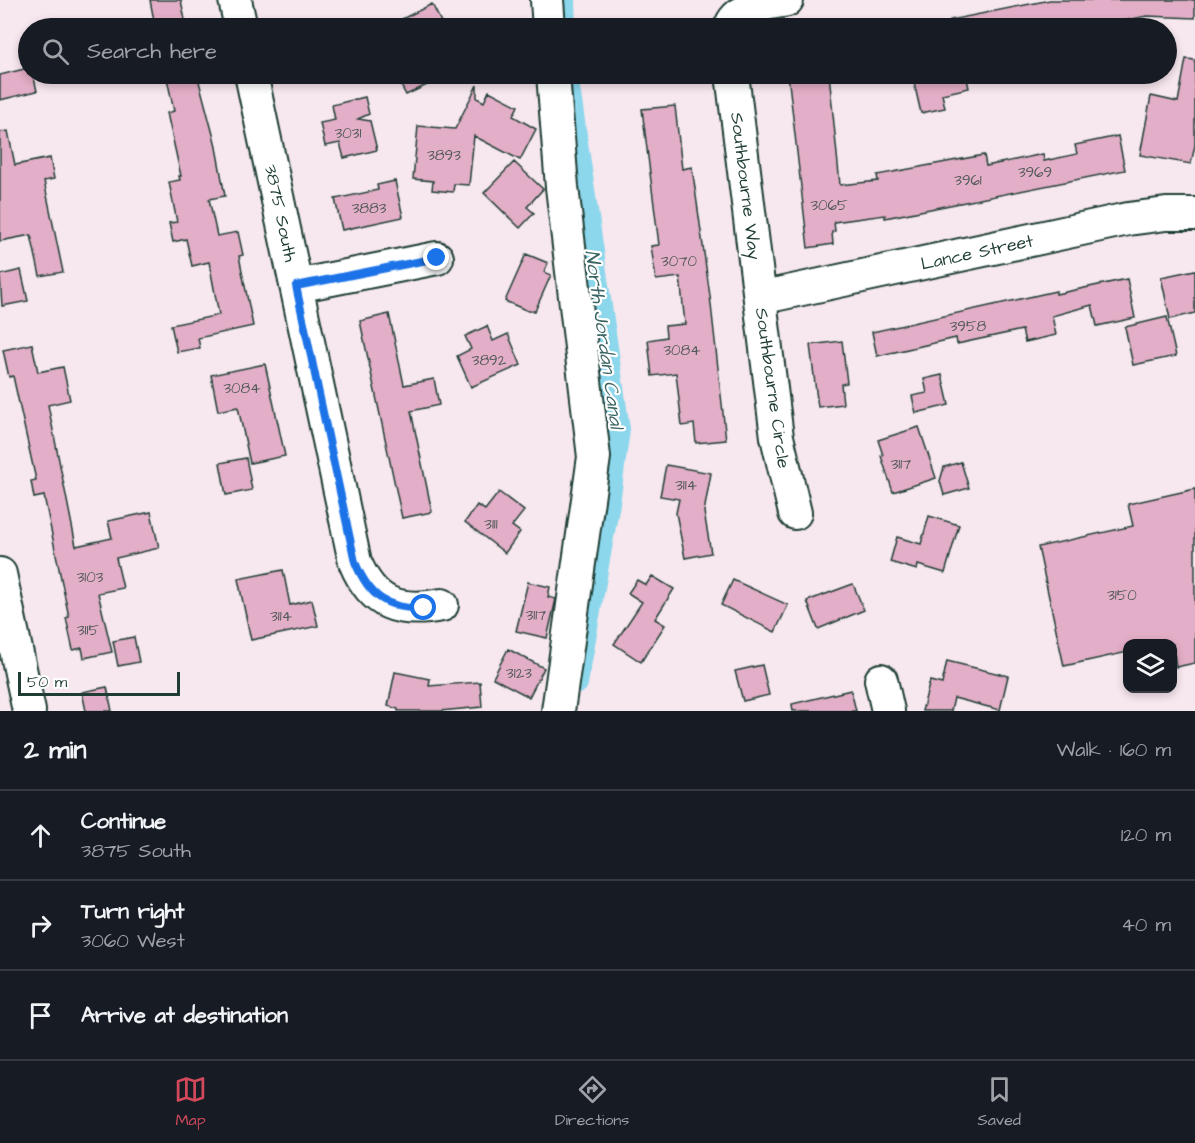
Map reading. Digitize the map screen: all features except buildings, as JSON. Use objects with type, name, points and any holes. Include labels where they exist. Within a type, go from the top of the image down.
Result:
[{"type":"street","points":[[237,0],[240,18]]},
{"type":"street","points":[[547,0],[548,18]]},
{"type":"street","points":[[733,18],[763,5],[787,0]]},
{"type":"street","name":"3875 South","points":[[253,84],[355,562],[370,590],[394,606],[409,609],[442,605]]},
{"type":"street","points":[[554,84],[561,187],[594,457],[558,711]]},
{"type":"street","name":"Southbourne Way","points":[[733,84],[760,298]]},
{"type":"street","name":"Lance Street","points":[[760,298],[1128,219],[1166,214],[1195,214]]},
{"type":"street","points":[[296,286],[437,258]]},
{"type":"street","name":"Southbourne Circle","points":[[760,298],[779,450],[795,513]]},
{"type":"street","points":[[0,574],[29,711]]},
{"type":"street","points":[[881,680],[888,711]]},
{"type":"waterway","name":"North Jordan Canal","points":[[564,0],[565,18]]},
{"type":"waterway","name":"North Jordan Canal","points":[[568,84],[619,429],[609,503],[577,683]]},
{"type":"route","points":[[424,608],[409,609],[394,606],[381,599],[370,590],[355,562],[296,286],[437,258]]}]
